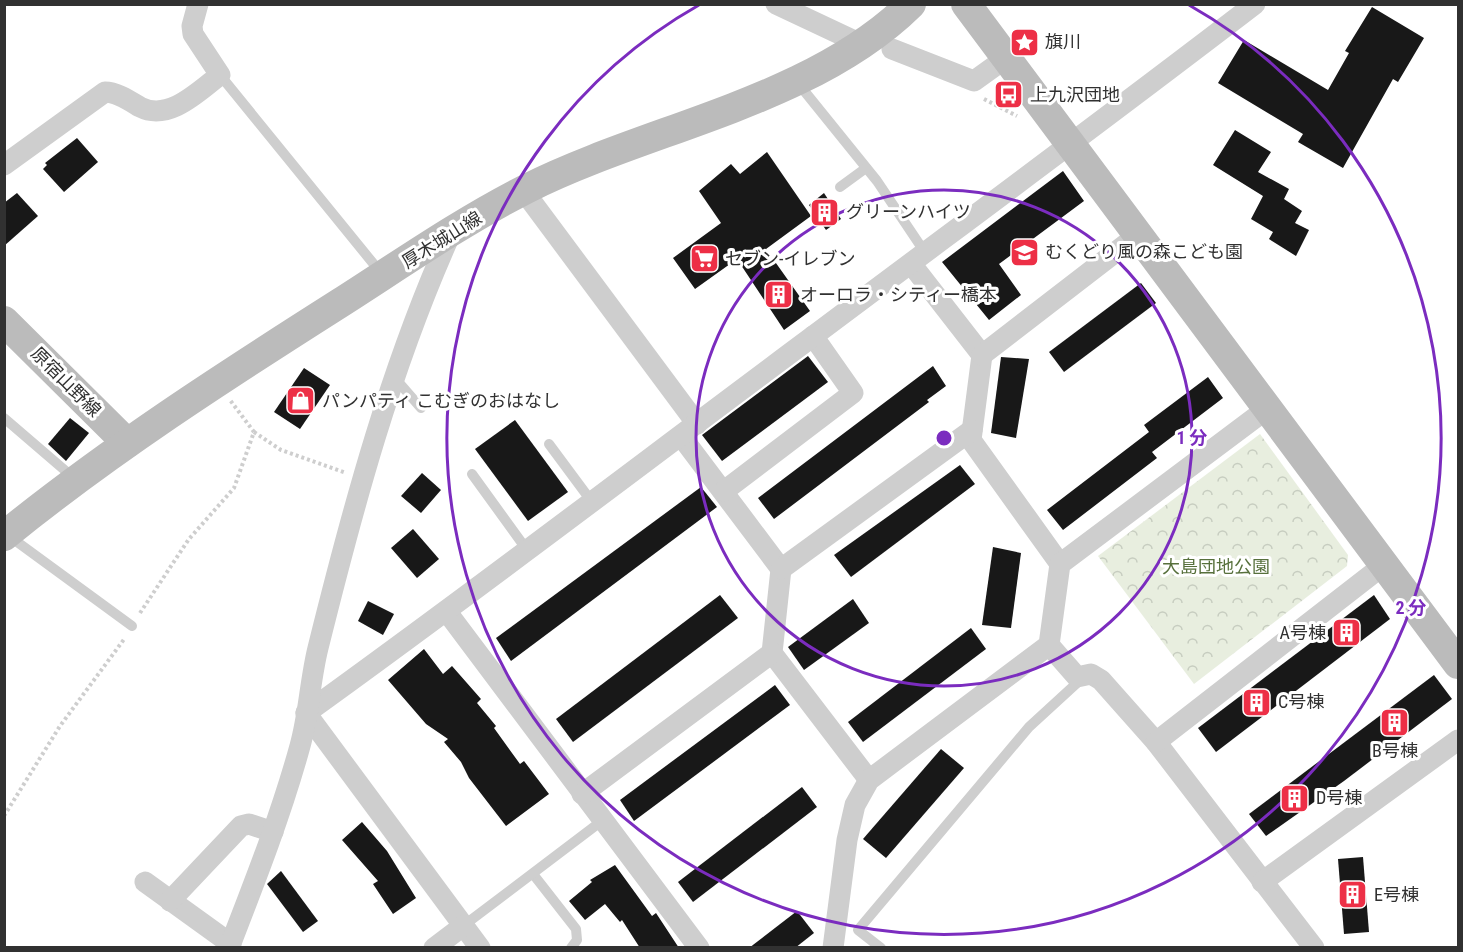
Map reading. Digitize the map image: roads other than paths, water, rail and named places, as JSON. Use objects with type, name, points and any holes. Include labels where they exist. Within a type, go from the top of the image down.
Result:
[{"type":"main road","name":"厚木城山線","points":[[6,535],[127,443],[383,276],[523,190],[600,155],[796,82],[861,44],[911,4]]},
{"type":"main road","points":[[966,4],[1458,664]]},
{"type":"main road","name":"原宿山野線","points":[[4,321],[127,443]]},
{"type":"street","points":[[4,165],[105,92],[118,95],[144,109],[163,110],[184,101],[220,75],[193,34],[192,26],[198,4]]},
{"type":"street","points":[[776,4],[861,44]]},
{"type":"street","points":[[306,714],[447,612],[813,336],[1071,146],[1255,4]]},
{"type":"street","points":[[892,49],[974,81],[1006,58]]},
{"type":"street","points":[[523,190],[689,430],[724,491],[781,569],[772,654],[868,780]]},
{"type":"street","points":[[145,882],[230,946],[273,832],[301,742],[317,652],[363,479],[394,377],[424,293],[451,233]]},
{"type":"street","points":[[982,355],[1139,234]]},
{"type":"street","points":[[833,948],[847,840],[855,805],[868,780],[1049,645],[1060,564],[971,441],[982,355],[919,259]]},
{"type":"street","points":[[724,491],[853,393],[813,336]]},
{"type":"street","points":[[1060,564],[1268,408]]},
{"type":"street","points":[[781,569],[972,430]]},
{"type":"street","points":[[1156,741],[1385,564]]},
{"type":"street","points":[[447,612],[699,948]]},
{"type":"street","points":[[1049,645],[1077,677],[1091,674],[1101,680],[1156,741],[1314,948]]},
{"type":"street","points":[[582,794],[772,654]]},
{"type":"street","points":[[306,714],[480,948]]},
{"type":"street","points":[[1262,882],[1458,740]]},
{"type":"street","points":[[170,901],[241,826],[249,824],[273,832]]},
{"type":"street","points":[[434,948],[463,926]]},
{"type":"lane","points":[[220,75],[383,276]]},
{"type":"lane","points":[[796,82],[877,180],[919,259]]},
{"type":"lane","points":[[840,187],[866,168]]},
{"type":"lane","points":[[394,377],[421,408]]},
{"type":"lane","points":[[4,418],[76,480]]},
{"type":"lane","points":[[549,444],[592,502]]},
{"type":"lane","points":[[472,474],[527,550]]},
{"type":"lane","points":[[6,535],[132,626]]},
{"type":"lane","points":[[881,948],[858,930],[1029,727],[1077,683],[1077,677]]},
{"type":"lane","points":[[463,926],[603,820]]},
{"type":"lane","points":[[533,874],[576,929],[576,940],[571,948]]},
{"type":"place","name":"旗川","points":[[1024,42]]},
{"type":"place","name":"上九沢団地","points":[[1009,95]]},
{"type":"place","name":"グリーンハイツ","points":[[825,212]]},
{"type":"place","name":"むくどり風の森こども園","points":[[1024,252]]},
{"type":"place","name":"セブン-イレブン","points":[[704,259]]},
{"type":"place","name":"オーロラ・シティー橋本","points":[[779,295]]},
{"type":"place","name":"パンパティ こむぎのおはなし","points":[[301,401]]},
{"type":"place","name":"A号棟","points":[[1347,633]]},
{"type":"place","name":"C号棟","points":[[1257,702]]},
{"type":"place","name":"B号棟","points":[[1395,722]]},
{"type":"place","name":"D号棟","points":[[1295,798]]},
{"type":"place","name":"E号棟","points":[[1353,895]]},
{"type":"park label","name":"大島団地公園","points":[[1216,567]]}]
